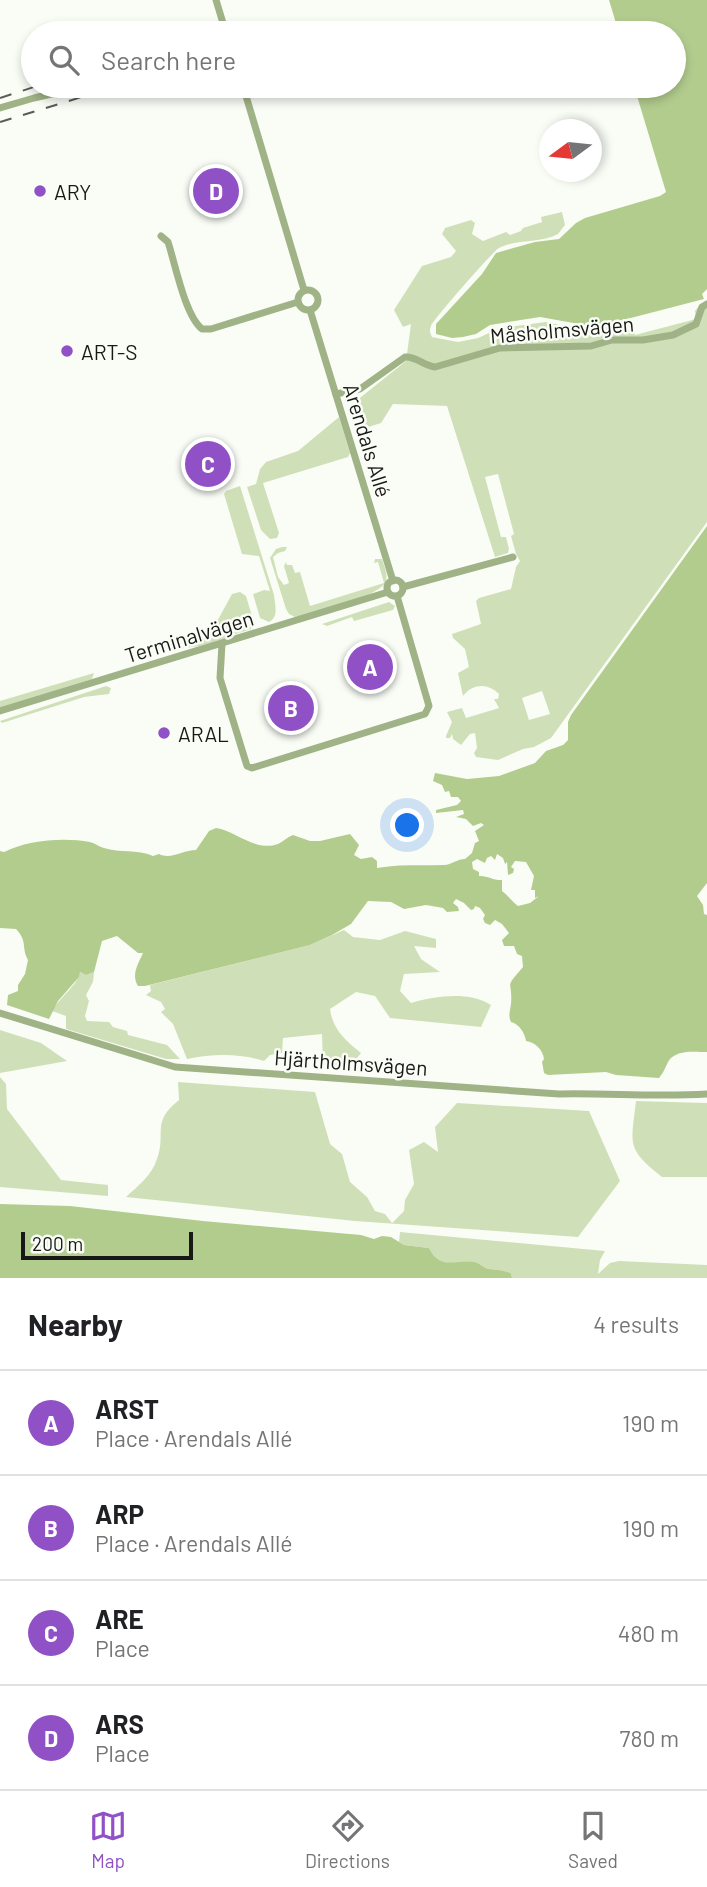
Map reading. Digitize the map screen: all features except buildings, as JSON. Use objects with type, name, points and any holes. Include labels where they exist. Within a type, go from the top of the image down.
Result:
[{"type":"street","points":[[216,0],[222,21]]},
{"type":"street","points":[[0,108],[34,98]]},
{"type":"street","name":"Arendals Allé","points":[[247,98],[304,290],[311,290],[318,296],[316,306],[310,310],[393,581]]},
{"type":"street","points":[[161,236],[168,242],[189,309],[202,329],[211,329],[298,302]]},
{"type":"street","points":[[304,290],[299,295],[298,302],[302,308],[310,310]]},
{"type":"street","name":"Måsholmsvägen","points":[[336,394],[360,389],[405,357],[435,367],[500,348],[583,347],[612,340],[643,340],[673,335],[696,324],[702,307],[707,304]]},
{"type":"street","points":[[403,587],[513,557]]},
{"type":"street","points":[[393,581],[400,582],[403,587],[402,593],[397,596],[388,592],[388,584],[393,581]]},
{"type":"street","name":"Terminalvägen","points":[[0,711],[388,592]]},
{"type":"street","points":[[222,644],[220,678],[247,766],[252,768],[425,714],[429,706],[397,596]]},
{"type":"street","name":"Hjärtholmsvägen","points":[[0,1013],[175,1067],[559,1094],[707,1094]]},
{"type":"shaded area","points":[[609,0],[707,0],[707,289],[702,294],[704,299],[596,327],[540,317],[490,325],[476,334],[463,337],[452,338],[436,334],[436,324],[482,274],[496,253],[535,242],[559,239],[585,218],[666,192],[638,98],[686,98],[686,21],[615,21]]},
{"type":"shaded area","points":[[562,212],[565,225],[552,237],[499,248],[434,321],[430,330],[432,337],[458,342],[478,338],[500,328],[546,322],[589,331],[631,322],[635,335],[696,319],[695,311],[698,307],[704,309],[707,306],[707,522],[551,738],[498,760],[476,757],[475,733],[470,734],[461,745],[453,739],[452,734],[450,738],[446,736],[452,722],[447,712],[462,708],[466,718],[499,708],[494,699],[498,699],[499,694],[485,686],[471,689],[463,696],[458,673],[469,667],[465,649],[452,634],[481,624],[476,601],[511,589],[520,561],[511,536],[514,534],[498,474],[485,477],[501,537],[506,537],[509,549],[508,553],[495,557],[447,406],[393,404],[381,423],[365,428],[356,401],[406,361],[411,324],[403,327],[394,310],[422,266],[451,257],[456,251],[442,234],[445,228],[471,220],[475,223],[472,234],[483,241],[506,232],[510,235],[521,231],[542,222],[541,217]],"holes":[[[542,691],[550,714],[529,720],[522,698]]]},
{"type":"shaded area","points":[[339,417],[350,453],[348,457],[263,483],[279,533],[277,538],[270,539],[261,530],[247,487],[256,484],[260,469],[266,462],[298,451]]},
{"type":"shaded area","points":[[240,486],[274,595],[275,614],[269,622],[260,618],[253,594],[270,591],[259,556],[242,554],[224,494]]},
{"type":"shaded area","points":[[707,526],[707,883],[697,896],[703,905],[704,914],[707,915],[707,1052],[675,1055],[659,1078],[606,1072],[544,1073],[544,1059],[540,1050],[526,1041],[521,1029],[511,1022],[510,1017],[510,985],[523,967],[522,956],[517,954],[514,946],[504,946],[502,940],[509,933],[502,924],[495,920],[490,925],[485,923],[485,915],[480,908],[475,906],[471,910],[456,899],[453,903],[459,911],[447,912],[443,908],[426,905],[404,909],[391,902],[368,901],[351,924],[310,945],[145,986],[138,986],[135,978],[143,953],[138,953],[117,936],[102,941],[94,972],[86,975],[80,972],[79,977],[58,1001],[49,1019],[7,1005],[8,995],[18,991],[28,960],[22,938],[16,929],[0,928],[0,851],[34,842],[69,840],[153,856],[168,856],[196,850],[209,831],[216,828],[254,843],[270,846],[293,835],[310,841],[320,841],[350,834],[359,845],[354,855],[361,859],[372,857],[377,861],[377,868],[447,865],[465,859],[472,853],[475,843],[479,841],[475,831],[484,825],[481,823],[473,826],[466,819],[456,817],[464,814],[463,810],[436,813],[436,810],[457,805],[461,801],[458,797],[451,797],[449,791],[445,792],[442,785],[433,781],[435,773],[467,779],[499,776],[535,763],[546,751],[563,745],[568,740],[568,722]],"holes":[[[497,854],[503,858],[505,864],[507,862],[508,875],[513,873],[514,869],[511,867],[515,861],[526,862],[534,876],[531,890],[535,890],[535,898],[539,896],[530,903],[518,906],[502,891],[502,880],[479,876],[479,872],[473,869],[472,862],[477,859],[485,863],[491,856],[495,860]]]},
{"type":"shaded area","points":[[287,547],[273,557],[278,577],[284,585],[289,583],[284,566],[286,562],[287,565],[292,565],[295,573],[300,572],[310,606],[384,583],[378,562],[374,563],[375,559],[382,559],[386,581],[382,587],[359,599],[295,617],[286,609],[270,558],[276,549]]},
{"type":"shaded area","points":[[240,592],[246,596],[254,623],[251,629],[236,634],[231,631],[230,637],[178,649],[175,639],[214,627],[232,594]]},
{"type":"shaded area","points":[[389,602],[395,606],[393,610],[354,621],[352,617],[327,626],[322,624]]},
{"type":"shaded area","points":[[94,673],[92,679],[0,708],[0,701]]},
{"type":"shaded area","points":[[106,686],[111,688],[109,694],[84,697],[2,723],[0,721]]},
{"type":"shaded area","points":[[344,930],[353,937],[380,940],[405,931],[436,939],[436,948],[414,946],[421,959],[440,972],[404,974],[400,991],[411,1003],[431,998],[462,996],[491,1005],[481,1027],[390,1018],[375,996],[356,992],[330,1009],[341,1034],[361,1053],[349,1068],[323,1067],[322,1034],[283,1038],[282,1053],[270,1055],[264,1061],[226,1055],[187,1059],[173,1024],[161,1012],[165,1009],[161,1002],[146,995],[151,991],[150,985],[310,945]]},
{"type":"shaded area","points":[[80,972],[86,975],[94,972],[93,982],[86,995],[89,1001],[85,1016],[87,1021],[109,1022],[113,1027],[127,1031],[128,1035],[167,1045],[180,1059],[166,1059],[66,1029],[66,1016],[52,1011]]},
{"type":"shaded area","points":[[0,1030],[41,1043],[67,1061],[0,1073]]},
{"type":"shaded area","points":[[0,1077],[6,1084],[7,1109],[61,1180],[108,1185],[108,1196],[0,1187]]},
{"type":"shaded area","points":[[178,1082],[315,1092],[330,1144],[342,1154],[350,1182],[367,1197],[375,1211],[385,1214],[392,1223],[404,1211],[405,1200],[414,1184],[409,1150],[424,1142],[438,1152],[435,1127],[457,1103],[589,1111],[620,1181],[578,1237],[355,1221],[126,1197],[155,1165],[160,1150],[162,1122],[170,1108],[179,1100]]},
{"type":"shaded area","points":[[636,1101],[707,1103],[707,1177],[662,1177],[642,1159],[634,1145],[633,1137]]},
{"type":"shaded area","points":[[0,1204],[70,1206],[361,1235],[374,1239],[391,1237],[404,1245],[429,1248],[443,1262],[476,1262],[487,1268],[511,1273],[512,1278],[0,1278]]},
{"type":"shaded area","points":[[400,1232],[605,1251],[600,1260],[598,1274],[610,1263],[619,1261],[707,1265],[707,1278],[512,1278],[511,1273],[487,1268],[476,1262],[448,1263],[438,1260],[429,1248],[399,1242]]},
{"type":"railway","points":[[0,98],[21,91]]},
{"type":"railway","points":[[0,122],[78,98]]},
{"type":"place","name":"ARY","points":[[40,191]]},
{"type":"place","name":"ARS","points":[[216,191]]},
{"type":"place","name":"ART-S","points":[[67,351]]},
{"type":"place","name":"ARE","points":[[208,464]]},
{"type":"place","name":"ARST","points":[[370,667]]},
{"type":"place","name":"ARP","points":[[291,708]]},
{"type":"place","name":"ARAL","points":[[164,733]]}]
